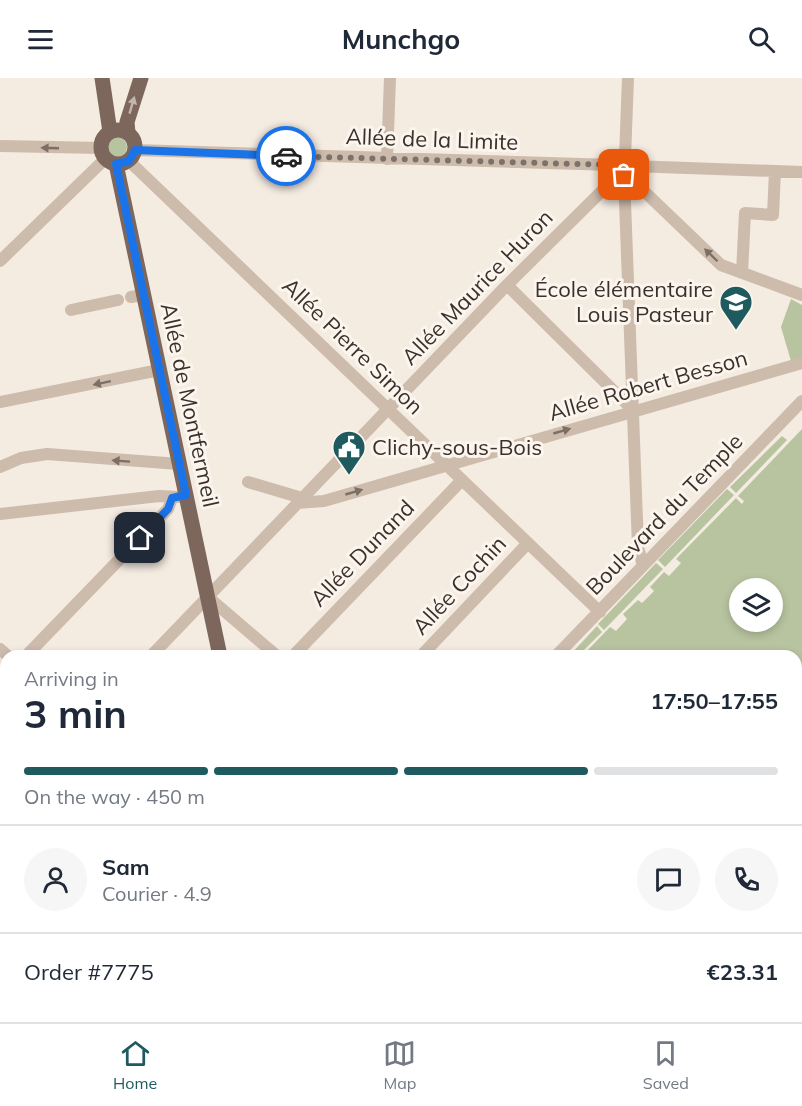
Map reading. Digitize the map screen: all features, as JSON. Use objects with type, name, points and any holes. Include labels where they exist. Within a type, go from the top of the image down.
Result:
[{"type":"main road","points":[[102,78],[110,132]]},
{"type":"main road","points":[[117,156],[103,139],[110,132],[119,130],[128,133],[127,122],[141,78]]},
{"type":"main road","name":"Allée de Montfermeil","points":[[128,133],[134,140],[117,156],[137,296],[159,370],[179,464],[179,497],[208,597],[219,650]]},
{"type":"street","points":[[387,159],[390,78]]},
{"type":"street","points":[[628,78],[623,171],[638,547],[643,566]]},
{"type":"street","name":"Allée de la Limite","points":[[0,146],[117,156],[387,159],[613,165],[623,171],[632,166],[802,172]]},
{"type":"street","points":[[0,261],[117,156]]},
{"type":"street","name":"Allée Pierre Simon","points":[[117,156],[388,409],[600,612]]},
{"type":"street","points":[[623,171],[721,265],[802,294]]},
{"type":"street","name":"Allée Maurice Huron","points":[[157,650],[507,285],[623,171]]},
{"type":"street","points":[[742,273],[744,213],[773,215],[775,171]]},
{"type":"street","points":[[507,285],[634,411]]},
{"type":"street","points":[[71,310],[118,300]]},
{"type":"street","name":"Allée Robert Besson","points":[[300,501],[324,501],[802,363]]},
{"type":"street","points":[[0,402],[159,370]]},
{"type":"street","name":"Boulevard du Temple","points":[[562,650],[802,401]]},
{"type":"street","points":[[0,467],[21,458],[47,454],[179,464]]},
{"type":"street","name":"Allée Dunand","points":[[299,650],[462,480]]},
{"type":"street","points":[[248,482],[300,501]]},
{"type":"street","points":[[0,514],[159,496],[179,497]]},
{"type":"street","points":[[32,650],[179,497]]},
{"type":"street","name":"Allée Cochin","points":[[427,650],[528,543]]},
{"type":"street","points":[[208,597],[270,650]]},
{"type":"green space","points":[[117,137],[124,140],[127,147],[124,154],[117,157],[110,154],[107,147],[110,140]]},
{"type":"green space","points":[[791,299],[802,305],[802,358],[791,361],[781,327]]},
{"type":"green space","points":[[802,429],[802,650],[588,650],[610,627],[616,631],[627,619],[623,614],[638,600],[642,603],[654,591],[650,587],[664,572],[669,576],[681,563],[676,559],[736,498],[742,504],[744,501],[738,496]]},
{"type":"green space","points":[[782,436],[787,440],[736,493],[730,487]]},
{"type":"green space","points":[[727,489],[734,495],[665,567],[658,560]]},
{"type":"green space","points":[[656,563],[663,569],[604,630],[598,624]]},
{"type":"green space","points":[[597,626],[602,632],[584,650],[575,650]]},
{"type":"way so far","points":[[286,156],[613,165],[624,169],[626,173],[624,175]]},
{"type":"place","name":"École élémentaire Louis Pasteur","points":[[736,331]]},
{"type":"place","name":"Clichy-sous-Bois","points":[[349,476]]},
{"type":"route","points":[[140,538],[168,509],[172,498],[186,495],[116,164],[129,161],[135,150],[286,156]]}]
